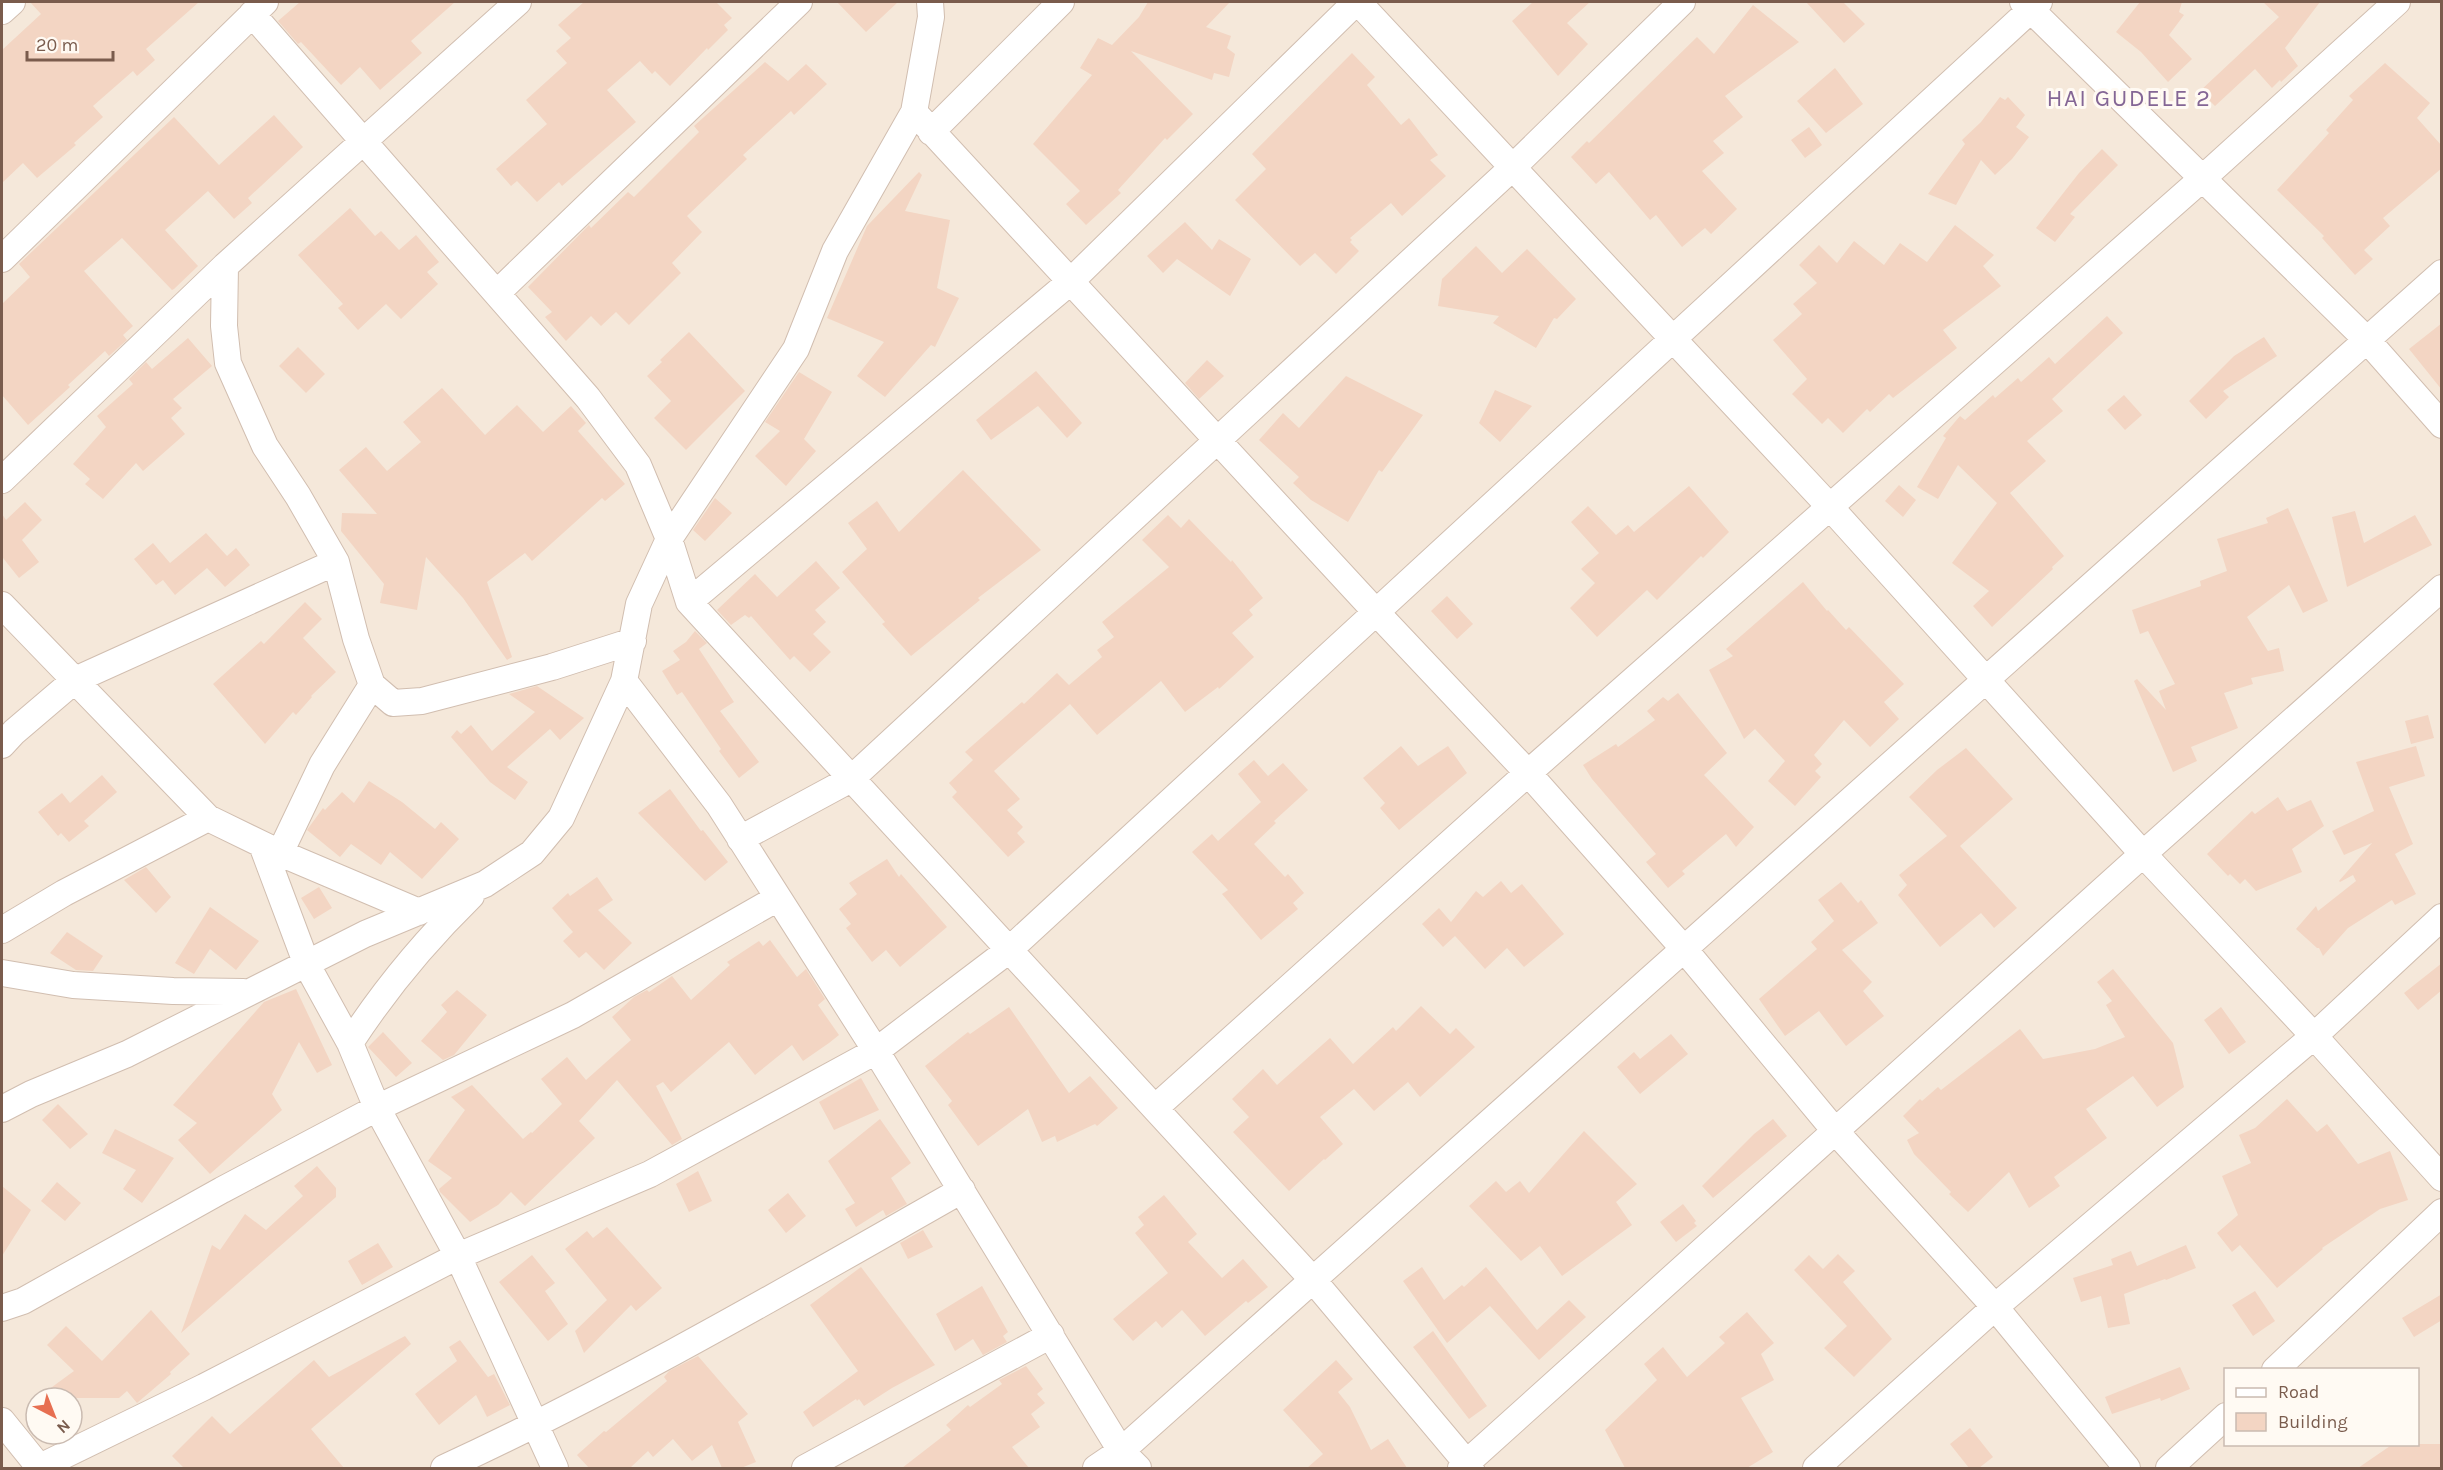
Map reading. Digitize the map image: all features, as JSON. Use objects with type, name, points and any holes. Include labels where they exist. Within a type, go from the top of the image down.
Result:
[{"type":"street","points":[[2,11],[12,2]]},
{"type":"street","points":[[2,480],[225,266],[518,2]]},
{"type":"street","points":[[498,292],[799,2]]},
{"type":"street","points":[[2,1109],[31,1094],[127,1054],[365,934],[485,884],[532,853],[561,818],[624,681],[639,604],[669,539],[796,349],[835,251],[914,112],[931,17],[930,2]]},
{"type":"street","points":[[931,132],[1061,2]]},
{"type":"street","points":[[689,602],[1070,282],[1357,2],[1830,507],[2143,854],[2314,1036],[2442,1178]]},
{"type":"street","points":[[740,839],[851,779],[1512,167],[1682,2]]},
{"type":"street","points":[[1155,1108],[1528,773],[2204,177],[2397,2]]},
{"type":"street","points":[[2,1421],[40,1468],[204,1387],[458,1256],[650,1174],[876,1051],[1009,950],[1673,339],[2031,4],[2367,340],[2442,425]]},
{"type":"street","points":[[2,259],[258,8],[363,141],[498,292],[588,398],[638,465],[669,539],[689,602],[1313,1280],[1466,1467],[2143,854],[2442,588]]},
{"type":"street","points":[[914,112],[1528,773],[1684,949],[1836,1132],[1995,1307],[2127,1468]]},
{"type":"street","points":[[225,266],[224,326],[228,363],[265,446],[298,496],[336,562],[356,639],[372,685],[393,703],[422,701],[552,667],[633,640]]},
{"type":"street","points":[[1096,1468],[1130,1460],[1313,1280],[2442,273]]},
{"type":"street","points":[[2,745],[75,680],[336,562]]},
{"type":"street","points":[[2,605],[208,818],[271,849],[419,912]]},
{"type":"street","points":[[624,681],[719,805],[876,1051],[1130,1460]]},
{"type":"street","points":[[372,685],[271,849],[307,965],[350,1043],[377,1108],[458,1256],[534,1427],[555,1468]]},
{"type":"street","points":[[2,930],[64,893],[208,818]]},
{"type":"street","points":[[350,1043],[378,999],[428,939],[485,884]]},
{"type":"street","points":[[2,1308],[23,1302],[222,1190],[377,1108],[573,1015],[778,898]]},
{"type":"street","points":[[1816,1468],[1995,1307],[2314,1036],[2442,917]]},
{"type":"street","points":[[2,973],[73,985],[173,991],[247,992]]},
{"type":"street","points":[[444,1468],[534,1427],[726,1325],[962,1190]]},
{"type":"street","points":[[2277,1368],[2442,1212]]},
{"type":"street","points":[[805,1468],[1051,1335]]},
{"type":"street","points":[[2169,1468],[2224,1418]]},
{"type":"shaded area","points":[[2,2],[2441,2],[2441,1468],[2,1468]]},
{"type":"building","points":[[30,2],[199,2],[146,49],[155,60],[137,76],[133,71],[93,106],[103,117],[74,143],[76,145],[37,178],[23,163],[2,183],[2,50],[41,14]]},
{"type":"building","points":[[300,2],[455,2],[411,41],[422,53],[380,90],[360,67],[341,85],[301,42],[298,44],[278,21]]},
{"type":"building","points":[[584,2],[716,2],[732,18],[724,25],[728,30],[670,86],[655,71],[652,74],[640,61],[607,90],[636,122],[562,186],[559,182],[537,202],[517,181],[511,186],[496,169],[547,124],[526,100],[567,63],[556,51],[571,38],[558,25]]},
{"type":"building","points":[[837,2],[898,2],[866,32]]},
{"type":"building","points":[[1148,2],[1230,2],[1206,27],[1231,36],[1227,48],[1235,54],[1229,77],[1214,73],[1212,80],[1131,51],[1193,114],[1167,140],[1165,138],[1118,190],[1121,193],[1086,225],[1066,204],[1080,191],[1033,144],[1092,75],[1080,68],[1098,38],[1112,45],[1139,17]]},
{"type":"building","points":[[1533,2],[1590,2],[1567,23],[1588,44],[1558,76],[1512,21]]},
{"type":"building","points":[[1806,2],[1843,2],[1865,24],[1844,43]]},
{"type":"building","points":[[2140,2],[2182,2],[2179,12],[2184,15],[2169,35],[2192,59],[2168,82],[2141,52],[2116,32]]},
{"type":"building","points":[[2263,2],[2320,2],[2285,48],[2298,66],[2272,88],[2255,69],[2215,106],[2200,91],[2279,17]]},
{"type":"building","points":[[1753,5],[1799,42],[1725,96],[1743,117],[1713,141],[1724,153],[1702,171],[1737,209],[1711,234],[1705,228],[1682,247],[1656,215],[1650,220],[1609,172],[1596,184],[1571,157],[1587,141],[1589,143],[1697,37],[1714,54]]},
{"type":"building","points":[[1352,53],[1375,77],[1367,85],[1401,125],[1409,118],[1438,155],[1430,160],[1446,176],[1402,216],[1391,203],[1350,238],[1352,240],[1350,242],[1359,251],[1336,274],[1315,253],[1300,266],[1235,200],[1266,169],[1252,154]]},
{"type":"building","points":[[765,62],[788,81],[806,64],[827,84],[794,115],[791,111],[743,155],[747,159],[687,216],[702,232],[672,263],[681,273],[629,325],[616,312],[601,326],[591,316],[566,341],[545,317],[552,312],[528,287],[589,225],[591,228],[628,192],[634,197],[699,132],[694,126]]},
{"type":"building","points":[[2385,63],[2430,103],[2417,118],[2442,146],[2442,168],[2383,218],[2390,226],[2364,250],[2373,259],[2355,275],[2322,238],[2324,236],[2277,190],[2329,133],[2326,130],[2353,100],[2349,96]]},
{"type":"building","points":[[1835,68],[1863,104],[1826,133],[1797,101]]},
{"type":"building","points":[[2000,97],[2005,100],[2008,97],[2025,115],[2016,127],[2029,137],[2012,159],[1995,175],[1981,160],[1956,205],[1928,194],[1965,144],[1962,140],[1981,122]]},
{"type":"building","points":[[274,115],[303,147],[248,198],[252,203],[234,219],[208,191],[165,230],[198,266],[174,289],[172,290],[122,238],[84,271],[133,326],[123,335],[127,340],[109,356],[105,351],[28,425],[2,395],[2,304],[30,277],[19,264],[174,117],[219,165]]},
{"type":"building","points":[[1809,127],[1822,145],[1805,158],[1791,140]]},
{"type":"building","points":[[2102,149],[2118,165],[2070,214],[2075,217],[2055,242],[2036,228],[2079,173]]},
{"type":"building","points":[[919,172],[922,175],[905,211],[950,220],[937,288],[959,298],[935,347],[931,345],[885,397],[857,376],[884,342],[827,318],[867,226]]},
{"type":"building","points":[[350,208],[375,236],[381,231],[399,250],[416,235],[439,262],[427,272],[438,284],[401,319],[386,304],[358,330],[338,308],[343,304],[298,255]]},
{"type":"building","points":[[1185,222],[1212,250],[1219,239],[1251,259],[1230,296],[1177,259],[1163,273],[1147,256]]},
{"type":"building","points":[[1955,225],[1994,255],[1983,266],[2001,286],[1943,330],[1957,348],[1893,398],[1889,394],[1870,412],[1867,409],[1843,433],[1828,418],[1822,424],[1792,394],[1807,379],[1773,340],[1802,314],[1793,304],[1817,283],[1799,265],[1819,245],[1837,263],[1854,241],[1884,265],[1900,243],[1927,262]]},
{"type":"building","points":[[1476,246],[1502,273],[1527,249],[1576,299],[1557,319],[1554,318],[1536,348],[1493,323],[1499,316],[1438,306],[1442,279]]},
{"type":"building","points":[[2107,316],[2123,333],[2052,399],[2063,411],[2027,441],[2046,461],[2010,493],[2064,556],[1992,627],[1973,606],[1989,591],[1952,563],[1997,503],[1958,465],[1938,499],[1917,487],[1946,438],[1943,436],[1960,416],[1965,420],[1993,395],[1995,398],[2018,378],[2021,382],[2049,357],[2055,364]]},
{"type":"building","points":[[2442,323],[2442,390],[2409,349]]},
{"type":"building","points":[[689,332],[745,391],[686,450],[654,418],[671,401],[647,376]]},
{"type":"building","points":[[2264,337],[2277,356],[2223,391],[2229,397],[2206,419],[2189,401],[2234,356]]},
{"type":"building","points":[[188,338],[212,366],[173,399],[182,408],[171,418],[185,434],[143,471],[136,463],[103,499],[85,484],[90,479],[73,464],[106,427],[97,416],[133,384],[129,379],[146,362],[152,369]]},
{"type":"building","points":[[298,347],[325,374],[306,393],[279,366]]},
{"type":"building","points":[[1207,360],[1224,376],[1199,399],[1185,383]]},
{"type":"building","points":[[1036,371],[1082,423],[1067,438],[1038,406],[991,440],[976,420]]},
{"type":"building","points":[[799,372],[832,392],[804,439],[816,451],[786,486],[755,456],[780,431],[765,422]]},
{"type":"building","points":[[1346,376],[1423,415],[1382,472],[1379,470],[1348,522],[1311,500],[1293,483],[1299,477],[1259,440],[1283,413],[1299,428]]},
{"type":"building","points":[[442,388],[485,435],[517,405],[543,432],[571,406],[586,423],[578,431],[625,484],[605,501],[602,498],[532,561],[525,553],[487,582],[512,657],[507,660],[463,598],[426,557],[417,610],[380,603],[384,584],[341,531],[342,513],[377,514],[339,470],[366,447],[387,471],[421,442],[403,422]]},
{"type":"building","points":[[1495,390],[1532,406],[1500,442],[1479,423]]},
{"type":"building","points":[[2124,395],[2142,415],[2125,430],[2107,410]]},
{"type":"building","points":[[963,470],[1041,550],[978,598],[980,600],[911,656],[882,624],[885,622],[842,572],[867,549],[848,523],[877,501],[899,532]]},
{"type":"building","points":[[1899,485],[1916,500],[1903,517],[1885,501]]},
{"type":"building","points":[[1689,486],[1729,532],[1657,600],[1647,590],[1597,637],[1570,608],[1595,583],[1581,569],[1599,553],[1571,522],[1588,506],[1616,535],[1628,525],[1634,532]]},
{"type":"building","points":[[715,498],[732,513],[705,541],[693,530]]},
{"type":"building","points":[[25,502],[42,520],[22,540],[39,562],[19,578],[2,559],[2,514],[6,520]]},
{"type":"building","points":[[2288,508],[2328,601],[2303,613],[2289,585],[2247,617],[2268,651],[2279,648],[2284,671],[2251,678],[2253,684],[2224,693],[2238,728],[2191,747],[2197,761],[2173,772],[2134,681],[2137,679],[2166,710],[2159,691],[2175,684],[2148,631],[2140,634],[2132,610],[2201,586],[2200,581],[2227,571],[2217,539],[2268,523],[2266,518]]},
{"type":"building","points":[[2355,511],[2364,543],[2415,515],[2432,545],[2347,587],[2332,517]]},
{"type":"building","points":[[1168,515],[1181,528],[1189,519],[1231,562],[1232,560],[1263,598],[1249,610],[1253,615],[1232,633],[1254,657],[1219,689],[1218,687],[1185,712],[1161,681],[1097,735],[1070,704],[994,771],[1020,799],[1007,810],[1023,827],[1017,833],[1025,842],[1008,857],[952,797],[957,792],[949,783],[973,760],[965,752],[1022,702],[1024,704],[1057,673],[1069,685],[1102,657],[1097,650],[1114,637],[1102,622],[1169,567],[1142,540]]},
{"type":"building","points":[[206,533],[227,556],[236,548],[250,565],[225,587],[207,568],[175,595],[163,580],[156,585],[134,559],[153,543],[170,563]]},
{"type":"building","points":[[816,561],[840,588],[815,610],[826,622],[813,634],[831,652],[810,672],[794,656],[790,660],[751,616],[749,618],[745,615],[731,625],[717,610],[755,574],[777,597]]},
{"type":"building","points":[[1803,582],[1827,611],[1846,630],[1849,627],[1904,684],[1884,702],[1899,719],[1870,747],[1844,720],[1814,755],[1822,764],[1815,771],[1821,777],[1795,806],[1768,781],[1785,761],[1755,729],[1744,739],[1709,670],[1733,656],[1726,649]]},
{"type":"building","points":[[1447,596],[1473,624],[1457,639],[1431,611]]},
{"type":"building","points":[[305,602],[322,619],[303,638],[336,672],[311,696],[296,715],[293,712],[265,744],[213,684],[261,641],[264,644]]},
{"type":"building","points":[[695,631],[707,643],[699,649],[734,702],[720,711],[759,762],[739,778],[682,692],[677,695],[662,671],[680,660],[673,651],[686,642]]},
{"type":"building","points":[[537,686],[584,718],[560,740],[550,729],[507,767],[528,782],[515,800],[490,782],[451,737],[457,730],[461,734],[471,725],[492,751],[535,712],[509,694]]},
{"type":"building","points":[[1678,693],[1727,753],[1704,775],[1754,827],[1736,847],[1726,834],[1682,871],[1685,874],[1668,888],[1646,862],[1656,854],[1592,779],[1583,765],[1616,744],[1618,747],[1655,720],[1647,711],[1663,697],[1668,701]]},
{"type":"building","points":[[2428,715],[2434,738],[2411,744],[2405,721]]},
{"type":"building","points":[[1401,746],[1418,766],[1448,746],[1467,773],[1399,830],[1380,808],[1385,803],[1363,778]]},
{"type":"building","points":[[2416,746],[2425,776],[2389,787],[2413,844],[2395,854],[2416,894],[2395,905],[2392,900],[2348,928],[2323,956],[2319,948],[2296,929],[2316,906],[2318,911],[2356,881],[2353,875],[2339,881],[2372,843],[2344,855],[2332,831],[2374,811],[2356,762]]},
{"type":"building","points":[[1966,748],[2013,799],[1960,846],[2017,908],[1994,928],[1981,913],[1940,947],[1898,895],[1907,885],[1899,875],[1947,836],[1909,797],[1937,770]]},
{"type":"building","points":[[1254,760],[1268,776],[1283,763],[1308,790],[1274,821],[1276,823],[1254,844],[1285,877],[1288,874],[1304,893],[1293,903],[1298,909],[1261,940],[1222,894],[1228,890],[1192,852],[1212,834],[1218,841],[1261,802],[1238,774]]},
{"type":"building","points":[[102,775],[117,792],[84,821],[89,826],[69,842],[61,833],[58,836],[38,812],[62,793],[70,803]]},
{"type":"building","points":[[369,781],[402,802],[435,829],[441,822],[459,839],[422,879],[390,852],[381,865],[351,844],[340,857],[307,830],[323,808],[325,810],[342,792],[354,803]]},
{"type":"building","points":[[670,789],[701,831],[703,830],[728,862],[705,881],[638,813]]},
{"type":"building","points":[[2278,797],[2287,811],[2311,800],[2324,826],[2292,849],[2302,872],[2256,891],[2245,879],[2240,884],[2230,874],[2228,876],[2207,854],[2252,811],[2255,814]]},
{"type":"building","points":[[887,859],[899,877],[901,874],[947,927],[900,967],[886,950],[872,962],[846,928],[851,924],[839,909],[857,894],[849,883]]},
{"type":"building","points":[[146,867],[171,897],[156,913],[124,880]]},
{"type":"building","points":[[597,877],[613,900],[598,910],[632,943],[604,970],[586,952],[579,958],[563,941],[573,932],[552,908],[568,893],[570,896]]},
{"type":"building","points":[[1501,881],[1511,893],[1522,884],[1564,934],[1524,967],[1507,948],[1485,969],[1455,936],[1443,947],[1422,924],[1439,908],[1451,922],[1476,891],[1483,897]]},
{"type":"building","points":[[1841,882],[1858,903],[1861,900],[1878,923],[1842,950],[1872,982],[1863,991],[1884,1016],[1846,1046],[1819,1011],[1785,1036],[1759,999],[1817,949],[1811,942],[1834,921],[1818,900]]},
{"type":"building","points":[[319,887],[332,908],[314,919],[301,898]]},
{"type":"building","points":[[210,907],[259,941],[236,970],[210,949],[194,974],[175,963]]},
{"type":"building","points":[[67,932],[103,956],[93,971],[76,970],[50,953]]},
{"type":"building","points":[[770,940],[797,977],[806,969],[825,999],[818,1005],[839,1035],[829,1043],[803,1061],[792,1045],[755,1075],[729,1042],[671,1092],[663,1082],[656,1086],[682,1139],[672,1145],[617,1080],[579,1121],[595,1138],[525,1206],[511,1192],[498,1205],[470,1222],[440,1192],[439,1189],[452,1178],[428,1161],[465,1110],[451,1097],[472,1085],[523,1139],[562,1104],[541,1079],[567,1057],[586,1080],[631,1040],[612,1017],[634,997],[647,990],[649,992],[672,976],[691,1000],[730,965],[727,962],[759,941],[763,946]]},
{"type":"building","points":[[2442,963],[2442,990],[2418,1010],[2404,993]]},
{"type":"building","points":[[2113,969],[2173,1043],[2184,1087],[2157,1107],[2133,1076],[2086,1109],[2107,1138],[2054,1177],[2060,1186],[2029,1208],[2009,1172],[1968,1212],[1914,1154],[1907,1140],[1919,1133],[1903,1116],[1920,1099],[1922,1101],[1938,1087],[1941,1090],[2020,1029],[2043,1059],[2095,1049],[2125,1037],[2106,1005],[2112,1001],[2097,982]]},
{"type":"building","points":[[296,989],[332,1065],[317,1073],[299,1042],[272,1094],[282,1110],[210,1174],[178,1140],[197,1123],[173,1105],[264,1002]]},
{"type":"building","points":[[457,990],[487,1015],[454,1055],[443,1060],[421,1041],[447,1012],[441,1005]]},
{"type":"building","points":[[1421,1006],[1450,1034],[1456,1028],[1475,1047],[1420,1097],[1408,1082],[1374,1111],[1354,1089],[1320,1117],[1343,1144],[1289,1191],[1233,1132],[1249,1117],[1232,1099],[1263,1069],[1277,1085],[1330,1038],[1353,1064],[1393,1027],[1396,1031]]},
{"type":"building","points":[[1009,1007],[1069,1093],[1090,1076],[1118,1108],[1097,1126],[1095,1124],[1057,1142],[1055,1136],[1042,1142],[1028,1109],[978,1146],[948,1105],[952,1101],[925,1066],[968,1032],[970,1034]]},
{"type":"building","points":[[2221,1007],[2246,1042],[2229,1054],[2204,1020]]},
{"type":"building","points":[[383,1032],[412,1063],[396,1077],[368,1047]]},
{"type":"building","points":[[1671,1034],[1688,1054],[1640,1094],[1617,1067],[1634,1052],[1640,1059]]},
{"type":"building","points":[[861,1078],[879,1110],[834,1130],[819,1102]]},
{"type":"building","points":[[2287,1099],[2317,1132],[2327,1124],[2358,1164],[2390,1151],[2408,1200],[2380,1209],[2322,1248],[2277,1288],[2240,1245],[2232,1252],[2217,1233],[2238,1215],[2222,1176],[2251,1163],[2239,1135],[2255,1128]]},
{"type":"building","points":[[58,1104],[88,1134],[70,1149],[42,1120]]},
{"type":"building","points":[[880,1119],[911,1163],[891,1178],[907,1204],[886,1216],[883,1210],[856,1227],[845,1209],[855,1203],[828,1161]]},
{"type":"building","points":[[1773,1119],[1787,1136],[1713,1198],[1702,1186],[1754,1134]]},
{"type":"building","points":[[115,1129],[174,1158],[142,1203],[123,1189],[136,1170],[102,1153]]},
{"type":"building","points":[[1584,1131],[1637,1184],[1616,1202],[1632,1225],[1562,1276],[1540,1246],[1521,1261],[1469,1206],[1496,1181],[1506,1192],[1520,1181],[1529,1193]]},
{"type":"building","points":[[317,1166],[336,1188],[336,1197],[181,1333],[212,1245],[220,1250],[245,1214],[266,1230],[303,1196],[294,1186]]},
{"type":"building","points":[[698,1171],[712,1201],[689,1212],[676,1184]]},
{"type":"building","points":[[57,1182],[81,1203],[65,1221],[41,1201]]},
{"type":"building","points":[[2,1186],[31,1210],[2,1256]]},
{"type":"building","points":[[788,1193],[806,1216],[786,1233],[768,1210]]},
{"type":"building","points":[[1164,1195],[1197,1234],[1188,1242],[1222,1278],[1243,1259],[1268,1287],[1248,1303],[1246,1301],[1205,1336],[1182,1310],[1162,1328],[1156,1321],[1133,1341],[1113,1319],[1168,1273],[1135,1233],[1144,1225],[1138,1217]]},
{"type":"building","points":[[1683,1204],[1696,1221],[1694,1223],[1697,1226],[1676,1242],[1660,1222]]},
{"type":"building","points":[[607,1227],[662,1288],[636,1311],[631,1305],[584,1353],[575,1331],[607,1300],[565,1249],[587,1231],[593,1238]]},
{"type":"building","points":[[923,1230],[933,1247],[908,1259],[900,1243]]},
{"type":"building","points":[[378,1243],[393,1267],[362,1285],[348,1261]]},
{"type":"building","points":[[2186,1245],[2196,1268],[2124,1294],[2130,1324],[2108,1328],[2101,1296],[2081,1302],[2073,1278],[2113,1265],[2111,1259],[2131,1251],[2137,1266]]},
{"type":"building","points":[[1838,1254],[1855,1271],[1843,1282],[1892,1339],[1854,1377],[1824,1348],[1847,1326],[1794,1270],[1809,1255],[1823,1269]]},
{"type":"building","points":[[532,1255],[555,1283],[545,1291],[568,1324],[548,1341],[499,1282]]},
{"type":"building","points":[[861,1267],[935,1365],[864,1406],[859,1399],[857,1401],[856,1399],[813,1427],[803,1412],[858,1371],[810,1305]]},
{"type":"building","points":[[1422,1267],[1444,1300],[1462,1285],[1464,1287],[1486,1267],[1537,1330],[1569,1300],[1586,1317],[1539,1360],[1490,1306],[1447,1343],[1403,1281]]},
{"type":"building","points":[[982,1286],[1008,1332],[1003,1336],[1007,1342],[983,1355],[973,1339],[955,1351],[936,1314]]},
{"type":"building","points":[[2255,1291],[2275,1321],[2253,1336],[2232,1305]]},
{"type":"building","points":[[2442,1294],[2442,1320],[2414,1337],[2402,1318]]},
{"type":"building","points":[[151,1310],[190,1354],[137,1403],[127,1391],[119,1398],[84,1398],[84,1386],[53,1386],[74,1371],[47,1345],[66,1326],[102,1361]]},
{"type":"building","points":[[1747,1312],[1774,1343],[1761,1354],[1774,1380],[1741,1398],[1773,1452],[1747,1468],[1625,1468],[1605,1430],[1657,1380],[1644,1364],[1663,1347],[1687,1377],[1725,1343],[1719,1337]]},
{"type":"building","points":[[1433,1331],[1487,1406],[1469,1419],[1413,1347]]},
{"type":"building","points":[[405,1336],[411,1344],[311,1429],[344,1468],[184,1468],[172,1456],[212,1416],[230,1434],[314,1360],[329,1377]]},
{"type":"building","points":[[460,1340],[488,1377],[494,1374],[510,1405],[487,1417],[476,1395],[439,1425],[415,1394],[457,1361],[449,1347]]},
{"type":"building","points":[[698,1356],[748,1414],[738,1422],[756,1462],[741,1468],[722,1468],[712,1445],[692,1461],[673,1439],[653,1457],[648,1451],[630,1468],[589,1468],[577,1455],[667,1381],[664,1377],[669,1371]]},
{"type":"building","points":[[1336,1360],[1353,1379],[1338,1392],[1350,1407],[1371,1450],[1388,1439],[1407,1468],[1307,1468],[1323,1454],[1283,1410]]},
{"type":"building","points":[[1026,1366],[1043,1389],[1037,1394],[1045,1403],[1031,1414],[1040,1427],[1012,1447],[1029,1468],[902,1468],[951,1430],[946,1425],[968,1405],[970,1407],[1002,1384],[999,1380]]},
{"type":"building","points":[[2180,1367],[2190,1389],[2161,1401],[2160,1398],[2112,1414],[2105,1397]]},
{"type":"building","points":[[1970,1428],[1993,1457],[1979,1468],[1969,1468],[1950,1444]]},
{"type":"building","points":[[2442,1444],[2442,1468],[2358,1468],[2390,1446]]},
{"type":"district","name":"HAI GUDELE 2","points":[[2129,98]]}]
